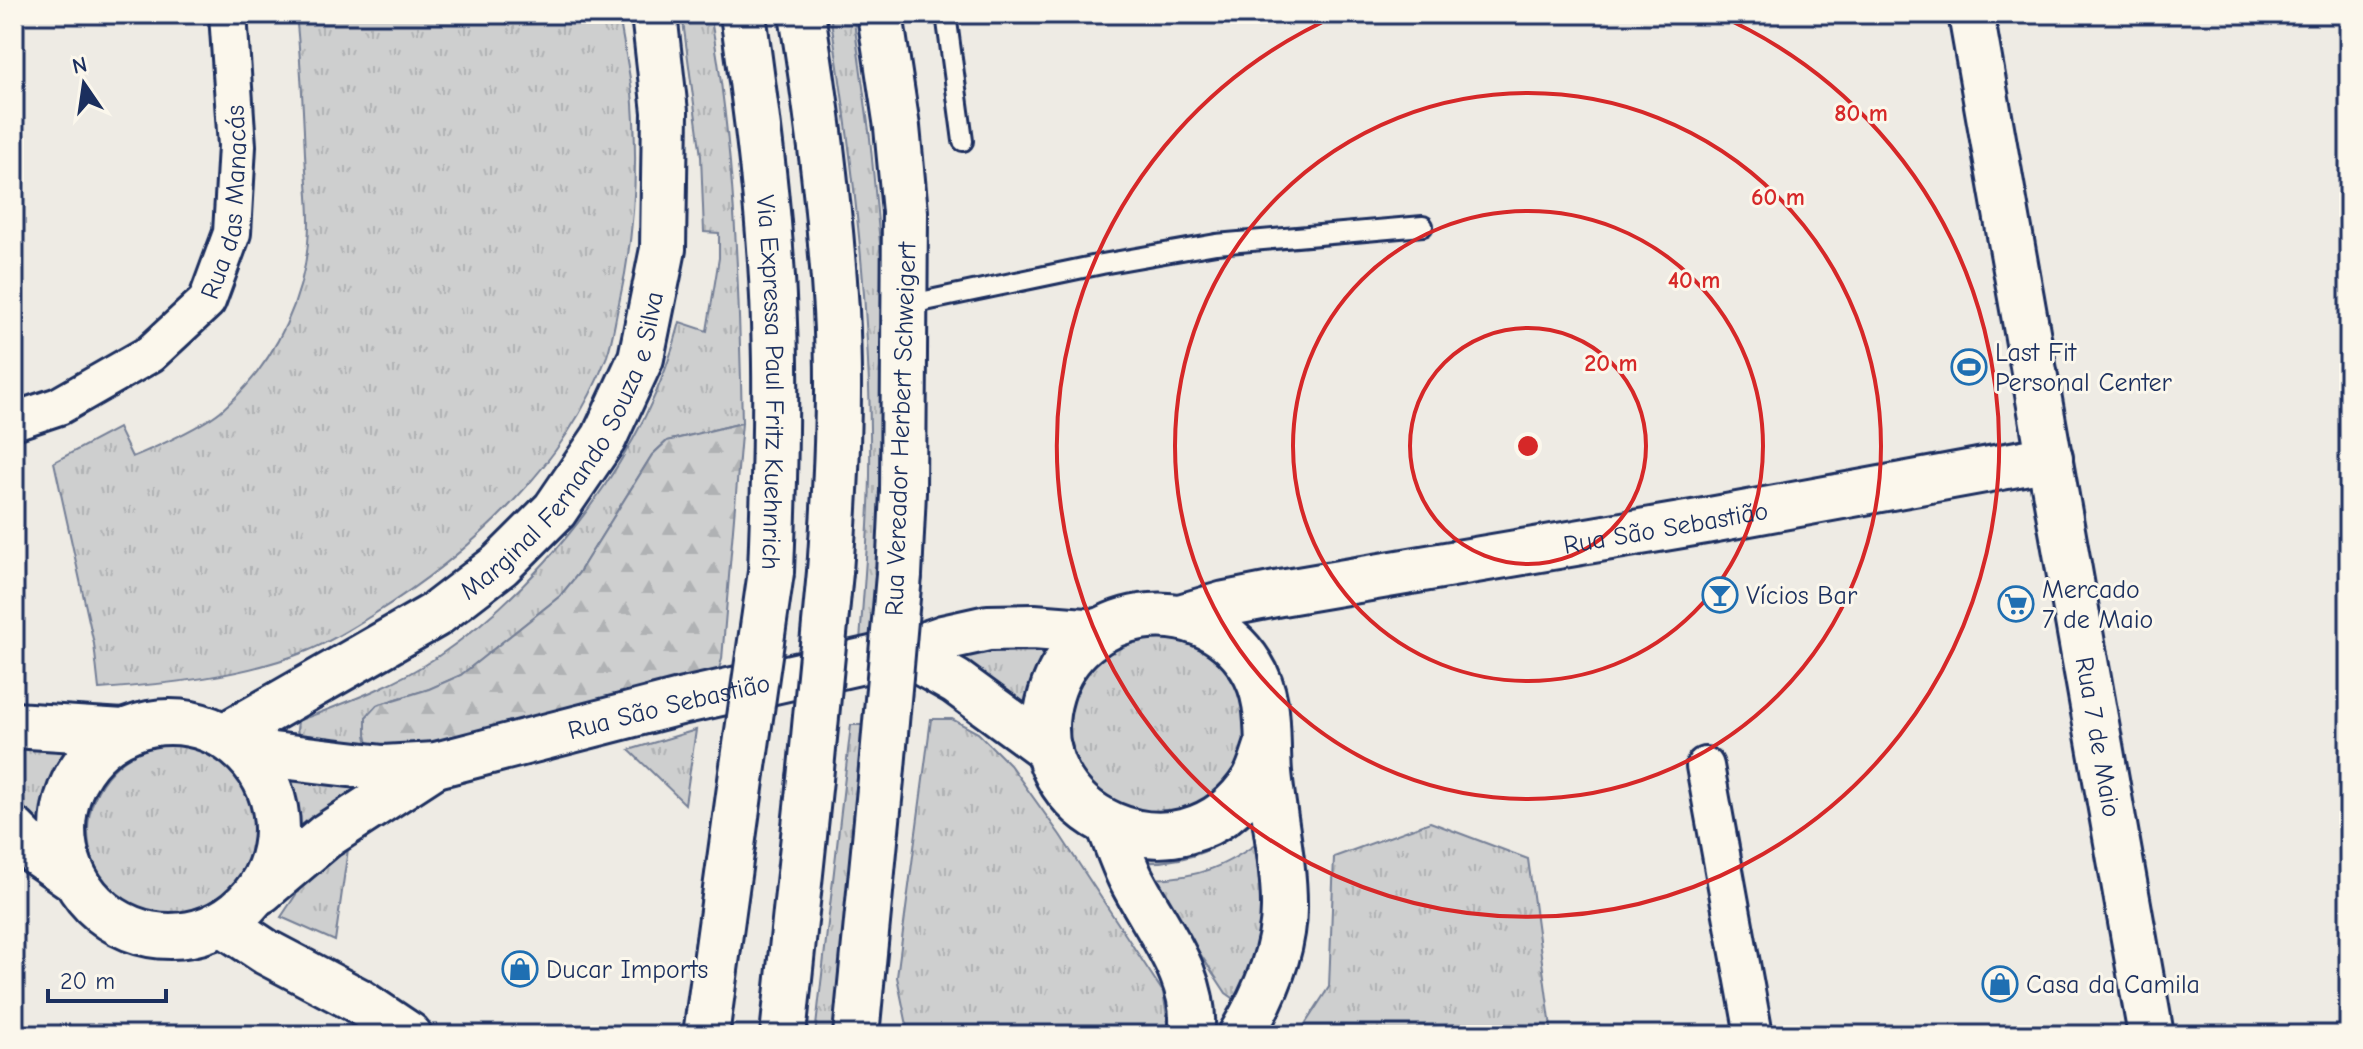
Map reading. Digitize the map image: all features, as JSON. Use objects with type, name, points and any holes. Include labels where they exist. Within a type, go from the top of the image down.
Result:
[{"type":"street","name":"Rua das Manacás","points":[[14,421],[59,406],[150,354],[207,301],[232,233],[237,146],[228,14]]},
{"type":"street","name":"Marginal Fernando Souza e Silva","points":[[236,745],[435,615],[500,565],[555,510],[604,438],[641,358],[663,249],[665,112],[654,14]]},
{"type":"street","name":"Via Expressa Paul Fritz Kuehnrich","points":[[706,1035],[771,572],[775,465],[774,321],[760,143],[743,14]]},
{"type":"street","points":[[783,1035],[830,572],[838,449],[836,312],[822,138],[802,14]]},
{"type":"street","name":"Rua Vereador Herbert Schweigert","points":[[863,1023],[903,492],[905,212],[899,141],[880,14]]},
{"type":"street","name":"Rua 7 de Maio","points":[[1971,14],[2151,1035]]},
{"type":"street","name":"Rua São Sebastião","points":[[1180,617],[1281,593],[1690,524],[2050,458]]},
{"type":"street","points":[[1250,664],[1256,628],[1281,593]]},
{"type":"street","points":[[1241,1035],[1255,1011],[1275,961],[1285,908],[1282,865],[1273,821],[1268,717],[1263,689],[1250,664],[1220,633],[1180,617],[1129,618],[1098,632],[1077,649],[1061,671],[1050,696],[1046,723],[1049,750],[1061,780],[1082,806],[1109,825],[1141,835],[1175,834],[1208,824],[1235,805],[1256,778],[1267,746]]},
{"type":"street","name":"Rua São Sebastião","points":[[236,745],[273,755],[383,768],[436,765],[680,702],[903,652],[943,638],[988,628],[1034,627],[1098,632]]},
{"type":"street","points":[[903,652],[956,682],[1049,750]]},
{"type":"street","points":[[156,722],[191,723],[236,745],[267,780],[276,808],[278,839],[271,868],[256,895],[241,911],[195,934],[166,937],[138,932],[112,920],[90,902],[74,879],[64,851],[62,823],[68,795],[80,769],[99,748],[123,732],[156,722]]},
{"type":"street","points":[[14,725],[123,732]]},
{"type":"street","name":"Rua São Sebastião","points":[[256,895],[326,836],[436,765]]},
{"type":"street","points":[[1705,766],[1754,1035]]},
{"type":"street","points":[[1109,825],[1129,876],[1184,978],[1194,1016],[1191,1035]]},
{"type":"street","points":[[14,830],[38,854],[74,879]]},
{"type":"street","points":[[222,923],[266,952],[357,1000],[409,1035]]},
{"type":"lane","points":[[946,14],[963,141]]},
{"type":"lane","points":[[906,305],[1216,244],[1423,226]]},
{"type":"green space","points":[[296,14],[619,14],[632,93],[635,179],[628,254],[609,350],[589,397],[540,471],[478,536],[408,592],[332,639],[282,660],[204,678],[99,689],[94,644],[54,462],[118,428],[132,457],[179,436],[223,409],[259,370],[274,348],[296,299],[308,248],[309,204]]},
{"type":"green space","points":[[682,14],[710,14],[718,64],[734,217],[742,423],[667,441],[652,455],[578,574],[560,596],[461,675],[430,689],[377,705],[366,717],[371,757],[299,739],[298,721],[369,693],[421,667],[477,627],[516,592],[587,510],[618,465],[644,418],[665,370],[680,322],[707,331],[719,258],[719,233],[704,232],[701,156]]},
{"type":"green space","points":[[830,14],[853,14],[870,138],[888,327],[880,556],[873,642],[860,641],[870,476],[865,302],[854,186]]},
{"type":"green space","points":[[742,423],[722,659],[718,672],[707,683],[371,757],[366,717],[377,705],[429,689],[461,675],[560,596],[578,574],[652,455],[667,441]]},
{"type":"green space","points":[[1153,633],[1208,648],[1228,667],[1243,693],[1249,721],[1245,750],[1233,776],[1213,797],[1188,811],[1159,817],[1104,802],[1069,757],[1067,700],[1098,653]]},
{"type":"green space","points":[[1060,639],[1027,707],[945,655]]},
{"type":"green space","points":[[931,719],[952,719],[978,733],[1010,765],[1163,992],[1170,1035],[909,1035],[897,977]]},
{"type":"green space","points":[[851,725],[867,725],[834,1035],[815,1035]]},
{"type":"green space","points":[[696,730],[685,804],[629,750]]},
{"type":"green space","points":[[14,742],[71,747],[50,789],[42,835],[14,807]]},
{"type":"green space","points":[[175,744],[208,750],[237,769],[256,798],[262,831],[256,864],[237,893],[208,912],[175,918],[142,912],[113,893],[94,864],[88,831],[94,798],[113,769],[142,750]]},
{"type":"green space","points":[[275,774],[368,783],[337,802],[290,841],[284,794]]},
{"type":"green space","points":[[1248,810],[1260,815],[1233,836],[1190,856],[1141,862],[1131,847]]},
{"type":"green space","points":[[1430,822],[1528,859],[1552,1035],[1298,1035],[1329,987],[1334,857]]},
{"type":"green space","points":[[350,835],[335,941],[281,917],[301,887]]},
{"type":"green space","points":[[1265,838],[1270,929],[1241,997],[1233,998],[1226,993],[1151,879],[1212,869]]},
{"type":"place","name":"Last Fit Personal Center","points":[[1969,367]]},
{"type":"place","name":"Vícios Bar","points":[[1720,595]]},
{"type":"place","name":"Mercado 7 de Maio","points":[[2016,604]]},
{"type":"place","name":"Ducar Imports","points":[[520,969]]},
{"type":"place","name":"Casa da Camila","points":[[2000,984]]}]
